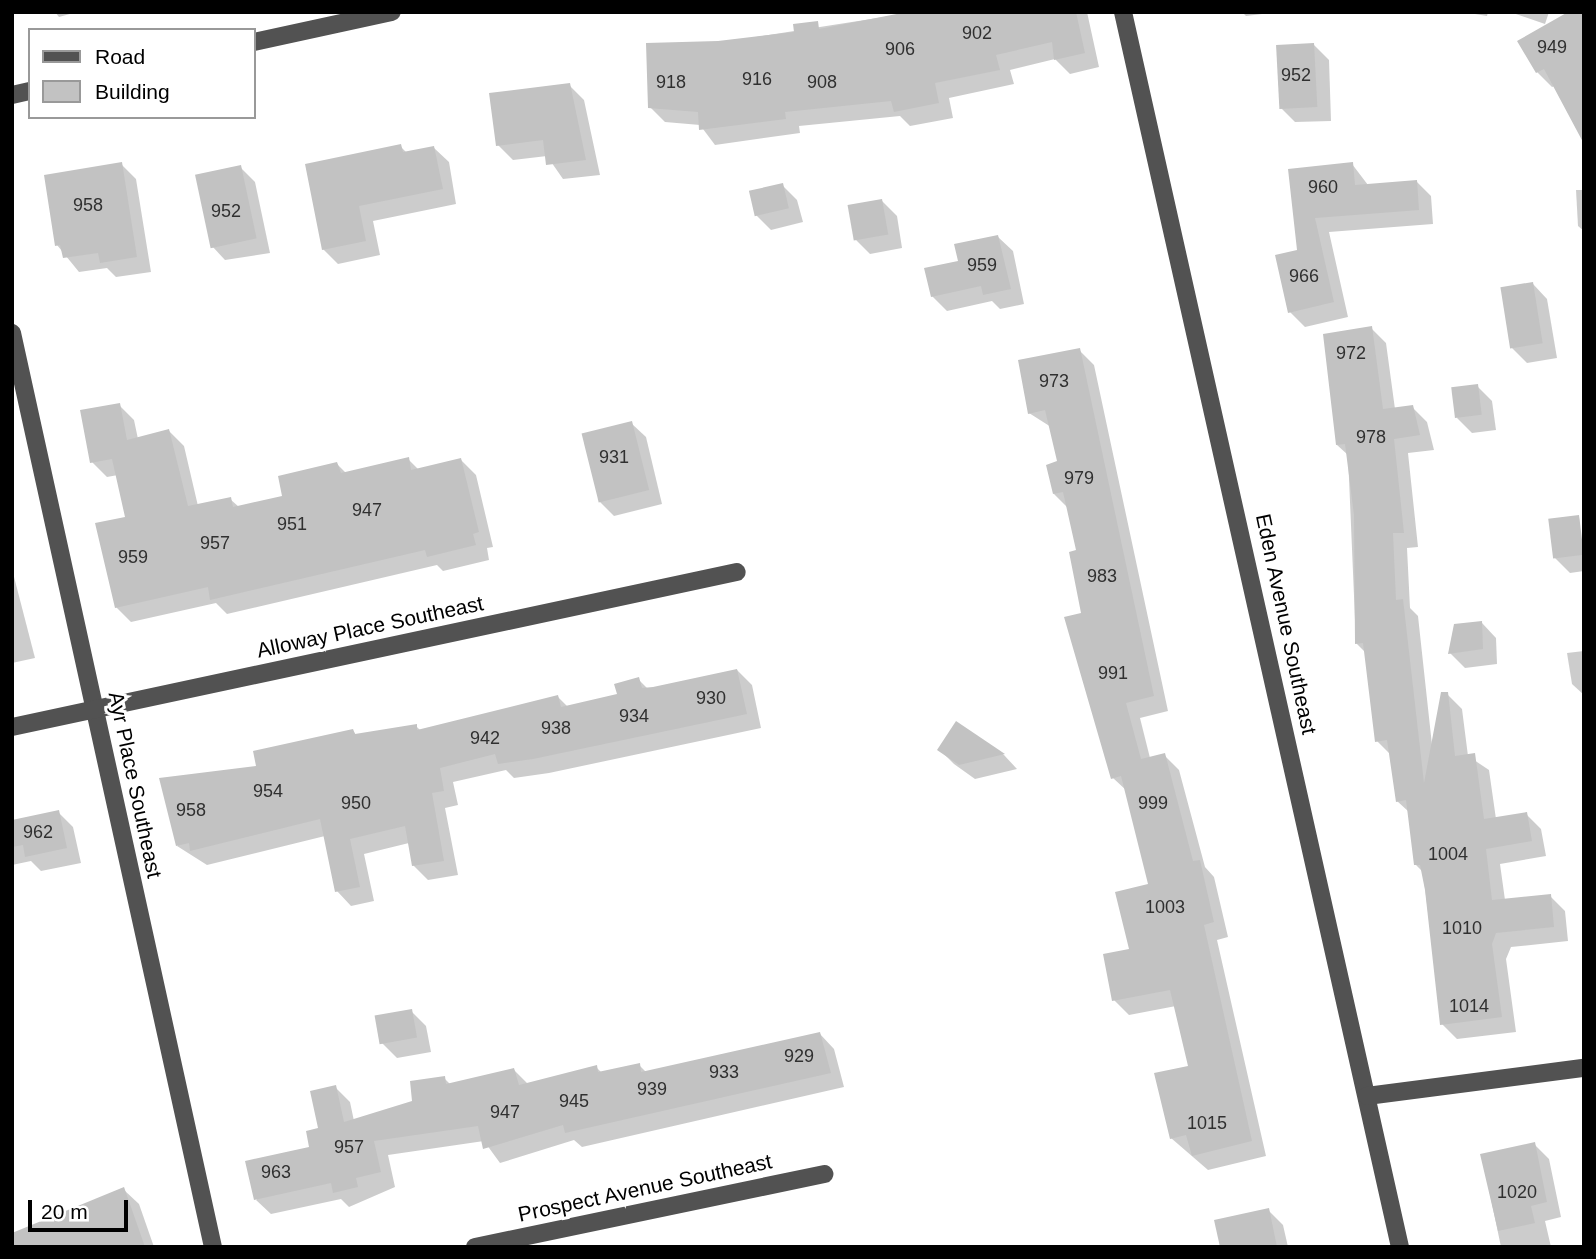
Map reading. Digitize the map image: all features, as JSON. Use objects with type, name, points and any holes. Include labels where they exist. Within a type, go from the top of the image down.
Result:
[{"type":"street","points":[[256,42],[392,12]]},
{"type":"street","name":"Eden Avenue Southeast","points":[[1123,12],[1400,1247]]},
{"type":"street","name":"Ayr Place Southeast","points":[[12,332],[213,1247]]},
{"type":"street","name":"Alloway Place Southeast","points":[[12,727],[737,572]]},
{"type":"street","points":[[1367,1096],[1584,1068]]},
{"type":"street","name":"Prospect Avenue Southeast","points":[[475,1247],[824,1174]]},
{"type":"building","points":[[907,12],[1076,12],[1085,53],[1054,60],[1052,42],[996,55],[1000,70],[935,83],[939,103],[894,112],[891,101],[785,112],[786,119],[699,130],[698,112],[648,108],[646,43],[718,41],[794,32],[793,24],[818,21],[819,29]]},
{"type":"building","points":[[1568,12],[1584,12],[1584,144],[1544,69],[1536,73],[1517,41]]},
{"type":"building","points":[[1314,43],[1317,107],[1279,109],[1276,45]]},
{"type":"building","points":[[570,83],[586,160],[546,165],[543,140],[496,146],[489,93]]},
{"type":"building","points":[[401,144],[403,152],[434,146],[443,189],[359,206],[366,241],[322,250],[305,164]]},
{"type":"building","points":[[122,162],[137,257],[100,263],[98,253],[63,258],[60,245],[55,246],[44,175]]},
{"type":"building","points":[[1353,162],[1355,185],[1417,180],[1419,210],[1315,218],[1334,302],[1288,313],[1275,255],[1297,250],[1288,169]]},
{"type":"building","points":[[241,165],[257,238],[211,248],[195,175]]},
{"type":"building","points":[[783,183],[789,208],[755,216],[749,191]]},
{"type":"building","points":[[882,199],[888,234],[854,241],[848,205]]},
{"type":"building","points":[[998,235],[1011,289],[983,295],[981,286],[931,297],[924,268],[958,261],[954,244]]},
{"type":"building","points":[[1533,282],[1543,343],[1510,348],[1500,287]]},
{"type":"building","points":[[1372,326],[1383,409],[1413,405],[1420,435],[1394,439],[1404,533],[1393,533],[1396,600],[1403,599],[1424,783],[1441,692],[1448,692],[1455,756],[1475,753],[1484,819],[1527,812],[1532,841],[1486,849],[1492,900],[1551,894],[1554,927],[1496,933],[1492,944],[1502,1017],[1440,1025],[1425,890],[1420,865],[1414,865],[1406,800],[1396,802],[1387,740],[1375,742],[1363,643],[1355,644],[1354,515],[1345,444],[1336,445],[1323,334]]},
{"type":"building","points":[[1080,348],[1154,696],[1126,703],[1141,759],[1165,753],[1193,861],[1200,860],[1214,922],[1204,925],[1252,1141],[1192,1156],[1186,1135],[1170,1139],[1154,1073],[1188,1066],[1170,990],[1112,1001],[1103,954],[1129,949],[1115,892],[1148,884],[1121,776],[1111,779],[1064,617],[1081,613],[1069,552],[1076,550],[1063,492],[1053,494],[1046,465],[1057,461],[1045,410],[1028,414],[1018,360]]},
{"type":"building","points":[[1478,384],[1482,415],[1455,418],[1451,387]]},
{"type":"building","points":[[120,403],[127,440],[169,429],[188,506],[231,497],[233,507],[282,496],[278,476],[337,462],[341,473],[409,457],[411,470],[461,458],[479,532],[473,534],[476,545],[427,557],[425,550],[210,600],[208,587],[115,608],[95,523],[125,517],[112,459],[90,463],[80,410]]},
{"type":"building","points":[[632,421],[649,490],[599,502],[582,434]]},
{"type":"building","points":[[1579,515],[1584,555],[1553,558],[1548,519]]},
{"type":"building","points":[[1482,621],[1483,649],[1448,654],[1454,624]]},
{"type":"building","points":[[737,669],[747,714],[533,759],[498,764],[495,754],[440,768],[444,791],[432,793],[444,861],[412,866],[405,826],[350,839],[360,887],[335,892],[320,819],[190,851],[189,843],[176,846],[159,778],[256,766],[253,751],[353,729],[355,734],[417,724],[417,730],[558,695],[561,707],[617,694],[614,684],[639,677],[642,688]]},
{"type":"building","points":[[956,721],[1005,754],[959,765],[937,750]]},
{"type":"building","points":[[59,810],[67,848],[25,857],[23,845],[12,847],[12,820]]},
{"type":"building","points":[[412,1009],[417,1038],[380,1044],[375,1016]]},
{"type":"building","points":[[820,1032],[831,1073],[565,1133],[563,1125],[483,1149],[478,1126],[374,1141],[381,1172],[356,1178],[358,1187],[333,1193],[331,1183],[254,1200],[245,1161],[309,1147],[306,1131],[318,1128],[310,1091],[336,1085],[344,1122],[412,1101],[410,1081],[445,1076],[446,1084],[514,1068],[519,1085],[597,1065],[598,1072],[640,1063],[641,1072]]},
{"type":"building","points":[[1535,1142],[1547,1202],[1531,1206],[1535,1223],[1498,1231],[1480,1154]]},
{"type":"building","points":[[124,1187],[145,1247],[12,1247],[12,1233]]},
{"type":"building","points":[[1269,1208],[1277,1247],[1220,1247],[1214,1220]]}]
